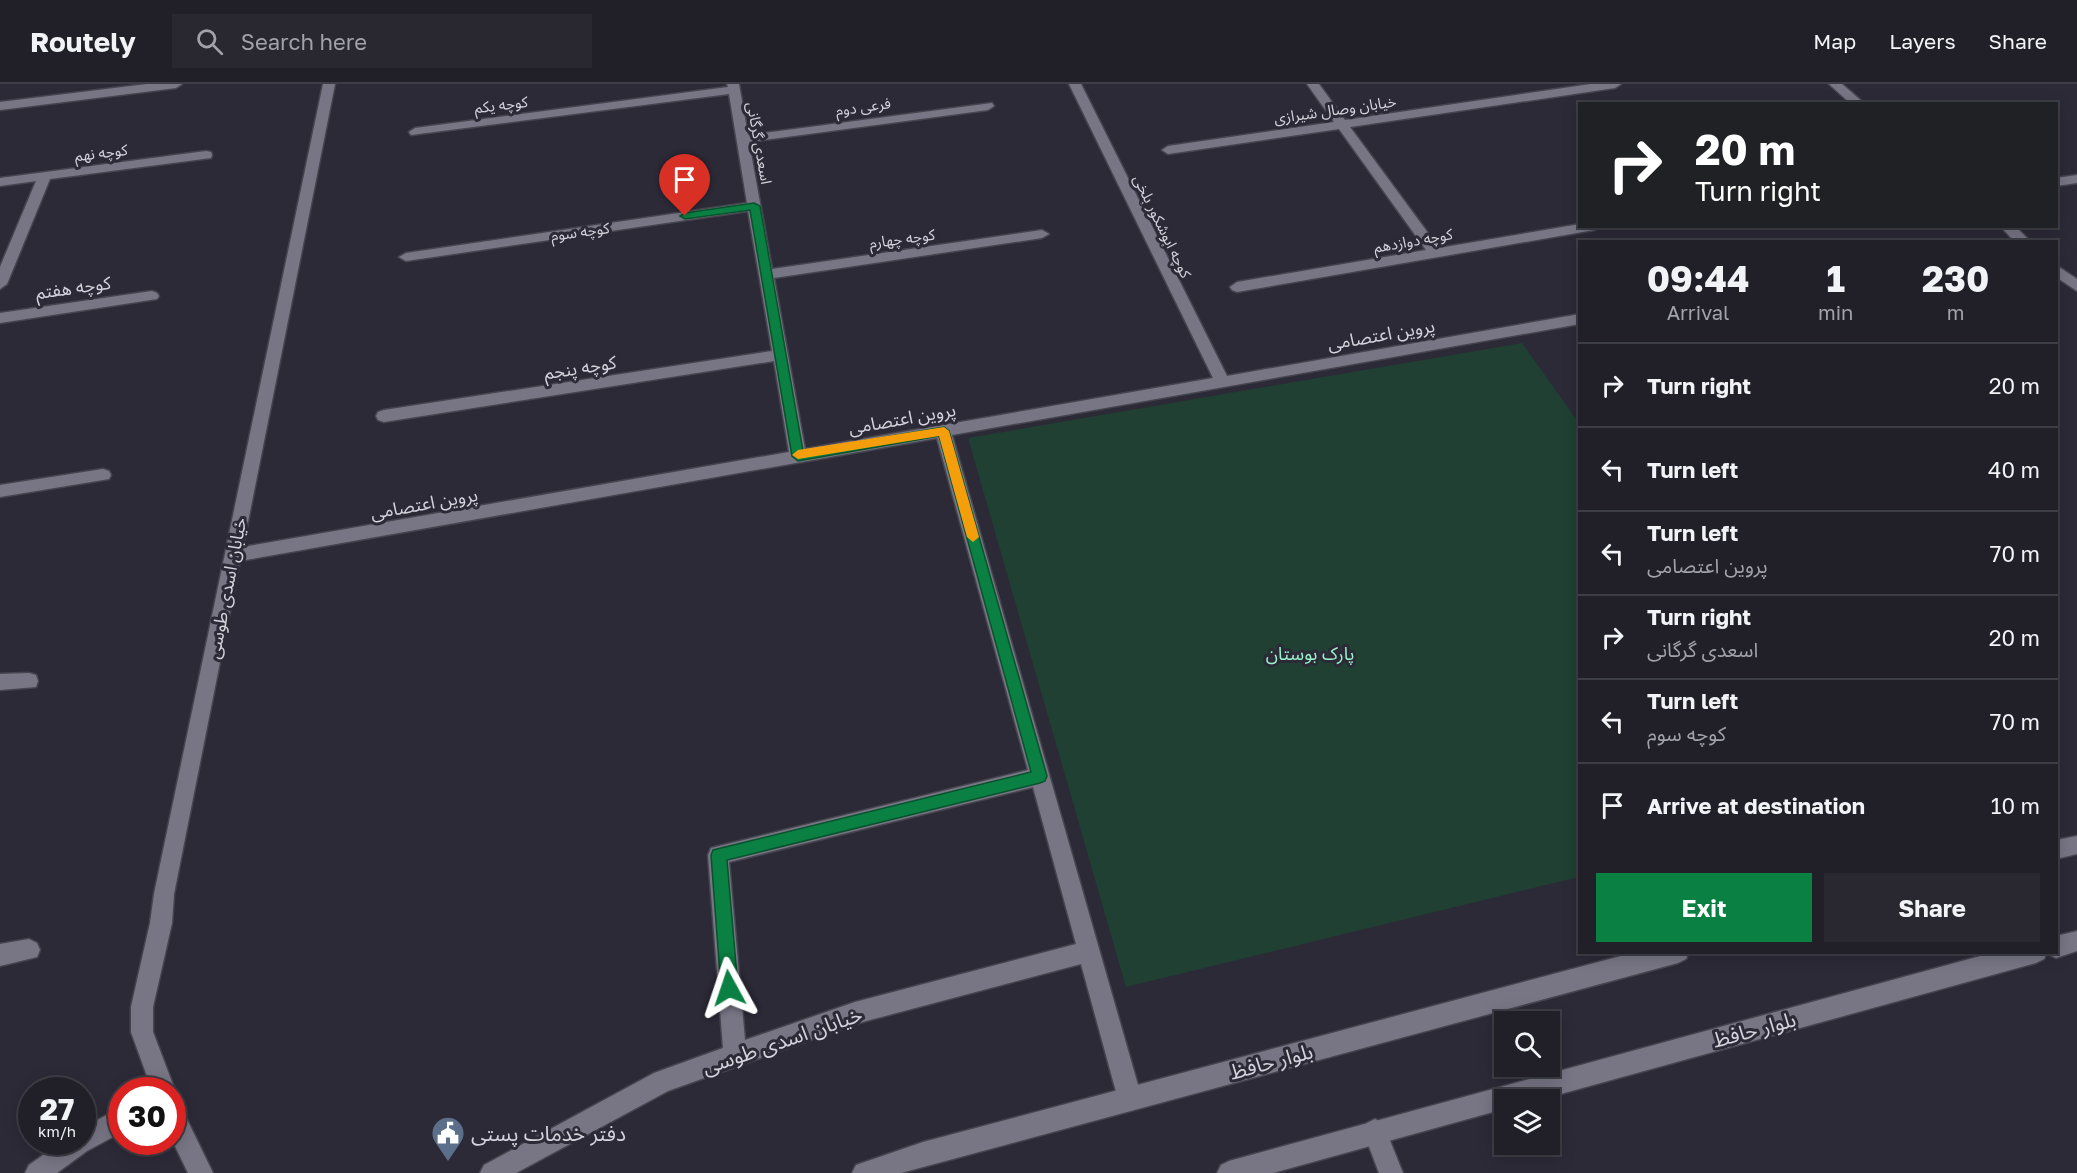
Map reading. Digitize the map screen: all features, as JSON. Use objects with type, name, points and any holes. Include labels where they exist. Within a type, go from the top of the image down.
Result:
[{"type":"street","points":[[0,106],[176,84]]},
{"type":"street","name":"خیابان اسدی طوسی","points":[[158,1077],[142,1032],[142,1007],[161,923],[164,894],[328,84]]},
{"type":"street","name":"کوچه ابوشکور بلخی","points":[[1075,84],[1222,382]]},
{"type":"street","points":[[1313,84],[1435,253]]},
{"type":"street","name":"خیابان وصال شیرازی","points":[[1168,150],[1573,87],[1615,84]]},
{"type":"street","points":[[1835,84],[1856,102]]},
{"type":"street","name":"کوچه یکم","points":[[415,132],[734,87]]},
{"type":"street","name":"اسعدی گرگانی","points":[[734,87],[798,456]]},
{"type":"street","points":[[1573,87],[1587,102]]},
{"type":"street","name":"فرعی دوم","points":[[743,138],[988,106]]},
{"type":"street","name":"کوچه نهم","points":[[0,182],[206,155]]},
{"type":"street","points":[[0,284],[45,176]]},
{"type":"street","points":[[2058,182],[2077,179]]},
{"type":"street","name":"کوچه سوم","points":[[406,257],[754,206]]},
{"type":"street","name":"کوچه دوازدهم","points":[[1237,286],[1582,228]]},
{"type":"street","points":[[2008,228],[2021,240]]},
{"type":"street","name":"کوچه چهارم","points":[[767,274],[1042,234]]},
{"type":"street","points":[[2058,271],[2077,286]]},
{"type":"street","name":"کوچه هفتم","points":[[0,318],[152,296]]},
{"type":"street","name":"پروین اعتصامی","points":[[232,556],[1578,319]]},
{"type":"street","name":"کوچه پنجم","points":[[384,417],[781,355]]},
{"type":"street","points":[[944,431],[1130,1099]]},
{"type":"street","points":[[0,491],[103,475]]},
{"type":"street","points":[[0,681],[29,681]]},
{"type":"street","points":[[735,1055],[718,855],[1040,776]]},
{"type":"street","points":[[2058,849],[2077,844]]},
{"type":"street","points":[[2058,947],[2077,942]]},
{"type":"street","points":[[0,955],[28,950]]},
{"type":"street","name":"خیابان اسدی طوسی","points":[[492,1173],[662,1082],[855,1013],[1089,951]]},
{"type":"street","name":"بلوار حافظ","points":[[864,1173],[923,1154],[1671,954]]},
{"type":"street","name":"بلوار حافظ","points":[[1229,1173],[1375,1131],[2029,954]]},
{"type":"street","points":[[37,1173],[108,1127]]},
{"type":"street","points":[[1375,1131],[1391,1173]]},
{"type":"street","points":[[186,1142],[201,1173]]},
{"type":"green space","name":"پارک بوستان","points":[[1522,343],[1578,422],[1578,877],[1126,987],[968,438]]},
{"type":"slow traffic","points":[[798,455],[944,431],[973,537]]},
{"type":"place","name":"دفتر خدمات پستی","points":[[448,1162]]},
{"type":"route","points":[[685,216],[754,206],[798,456],[944,431],[1040,776],[718,855],[729,988]]}]
